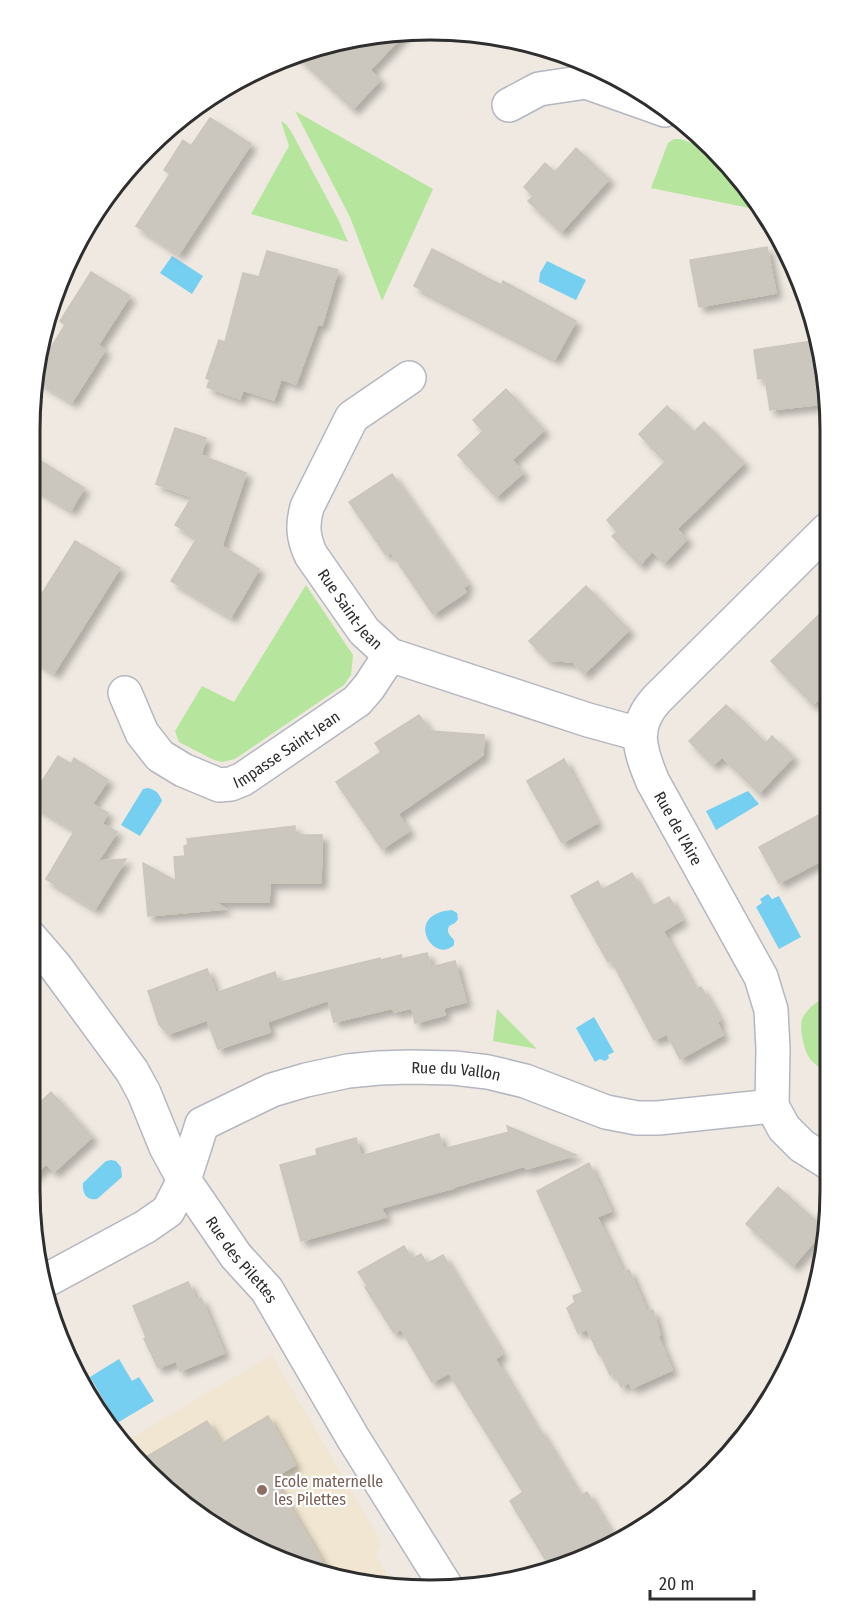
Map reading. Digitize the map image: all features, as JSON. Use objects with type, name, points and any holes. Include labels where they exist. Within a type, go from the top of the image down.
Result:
[{"type":"street","points":[[508,105],[539,89],[586,82],[636,100]]},
{"type":"street","name":"Rue Saint-Jean","points":[[409,378],[352,417],[307,507],[303,520],[306,545],[311,555],[364,631],[390,655],[588,720],[639,734]]},
{"type":"street","points":[[639,734],[646,714],[657,699],[820,537]]},
{"type":"street","name":"Impasse Saint-Jean","points":[[125,693],[142,733],[160,756],[209,782],[219,785],[231,784],[357,701],[390,655]]},
{"type":"street","name":"Rue de l'Aire","points":[[639,734],[643,758],[653,783],[761,977],[771,1010],[772,1106]]},
{"type":"street","name":"Rue des Pilettes","points":[[40,949],[132,1071],[144,1093],[166,1147],[184,1180],[236,1256],[267,1290],[353,1438],[442,1580]]},
{"type":"street","name":"Rue du Vallon","points":[[51,1278],[145,1227],[168,1211],[184,1180],[202,1124],[241,1103],[272,1090],[306,1080],[348,1071],[379,1068],[454,1068],[488,1072],[525,1081],[606,1112],[637,1118],[658,1118],[772,1106]]},
{"type":"street","points":[[772,1106],[784,1128],[802,1146],[820,1157]]},
{"type":"shaded area","name":"Ecole maternelle les Pilettes","points":[[272,1355],[380,1540],[381,1544],[376,1555],[389,1577],[354,1572],[305,1559],[235,1527],[173,1483],[130,1438]]},
{"type":"green space","points":[[295,111],[433,189],[382,301],[350,217]]},
{"type":"green space","points":[[281,121],[292,133],[348,242],[251,214],[289,146]]},
{"type":"green space","points":[[674,139],[680,139],[694,144],[723,173],[750,208],[651,188],[668,143]]},
{"type":"green space","points":[[306,585],[353,655],[351,675],[344,685],[235,759],[222,762],[214,760],[179,742],[175,731],[202,686],[234,702]]},
{"type":"green space","points":[[820,1000],[820,1068],[810,1059],[802,1038],[803,1017]]},
{"type":"green space","points":[[497,1009],[537,1049],[493,1041]]},
{"type":"water","points":[[172,256],[203,276],[192,294],[160,273]]},
{"type":"water","points":[[547,261],[586,280],[576,300],[539,282],[540,273]]},
{"type":"water","points":[[148,788],[157,792],[162,801],[140,836],[121,825],[143,789]]},
{"type":"water","points":[[748,791],[759,804],[716,830],[706,811]]},
{"type":"water","points":[[768,894],[772,899],[779,896],[801,937],[779,949],[756,907],[762,903],[760,899]]},
{"type":"water","points":[[452,910],[457,913],[458,919],[448,928],[454,945],[446,949],[438,949],[431,944],[425,928],[428,920],[437,913]]},
{"type":"water","points":[[594,1017],[614,1052],[608,1055],[609,1058],[605,1061],[600,1059],[595,1062],[576,1028]]},
{"type":"water","points":[[106,1161],[116,1161],[121,1167],[122,1177],[97,1199],[90,1199],[84,1193],[83,1183]]},
{"type":"water","points":[[119,1359],[132,1381],[139,1377],[154,1401],[118,1423],[90,1377]]},
{"type":"building","points":[[397,42],[370,70],[380,80],[353,109],[303,62],[354,48]]},
{"type":"building","points":[[210,118],[251,144],[179,254],[136,226],[170,174],[164,170],[183,140],[191,146]]},
{"type":"building","points":[[576,148],[609,179],[561,232],[528,201],[533,196],[524,187],[545,163],[555,172]]},
{"type":"building","points":[[767,247],[776,293],[699,307],[690,260]]},
{"type":"building","points":[[432,249],[501,285],[503,281],[576,321],[555,359],[414,286]]},
{"type":"building","points":[[267,251],[338,270],[322,325],[318,324],[296,384],[281,379],[274,400],[243,390],[240,399],[207,387],[210,380],[206,378],[219,340],[225,342],[243,273],[259,277]]},
{"type":"building","points":[[91,272],[130,296],[98,345],[105,350],[72,402],[43,384],[49,351],[65,325],[60,321]]},
{"type":"building","points":[[809,341],[819,404],[770,410],[765,378],[758,379],[754,350]]},
{"type":"building","points":[[506,389],[544,430],[512,460],[523,473],[496,497],[458,455],[483,431],[473,420]]},
{"type":"building","points":[[667,406],[694,432],[704,422],[744,463],[677,529],[687,539],[664,563],[652,551],[640,565],[612,536],[617,532],[607,520],[665,462],[639,434]]},
{"type":"building","points":[[175,428],[206,438],[201,455],[246,473],[222,546],[259,569],[231,617],[171,581],[197,538],[175,525],[192,497],[156,484]]},
{"type":"building","points":[[40,461],[84,488],[71,510],[40,491]]},
{"type":"building","points":[[392,474],[468,584],[463,588],[466,592],[433,614],[391,552],[386,555],[349,502]]},
{"type":"building","points":[[75,541],[120,568],[54,673],[40,664],[40,597]]},
{"type":"building","points":[[586,586],[629,630],[584,674],[573,662],[548,660],[529,641]]},
{"type":"building","points":[[820,614],[820,698],[813,705],[771,661]]},
{"type":"building","points":[[726,705],[766,743],[772,736],[793,757],[759,793],[722,757],[713,765],[689,741]]},
{"type":"building","points":[[419,715],[430,731],[484,735],[483,755],[398,814],[409,831],[382,849],[336,782],[381,752],[375,743]]},
{"type":"building","points":[[58,756],[71,764],[74,758],[108,780],[92,804],[108,813],[102,824],[117,832],[98,861],[126,859],[95,909],[46,879],[75,830],[40,809],[40,784]]},
{"type":"building","points":[[564,759],[597,823],[562,843],[527,781]]},
{"type":"building","points":[[820,814],[820,861],[779,883],[759,847]]},
{"type":"building","points":[[295,826],[295,835],[322,835],[321,883],[270,883],[269,902],[217,902],[226,909],[148,916],[143,863],[176,881],[174,857],[185,856],[184,846],[188,845],[187,839]]},
{"type":"building","points":[[632,873],[651,907],[669,897],[682,920],[663,931],[695,990],[701,987],[720,1020],[717,1022],[723,1035],[680,1059],[667,1034],[654,1040],[611,960],[608,962],[571,896],[598,881],[602,890]]},
{"type":"building","points":[[427,953],[431,967],[455,961],[466,1002],[443,1008],[445,1015],[415,1023],[412,1008],[394,1012],[393,1008],[334,1022],[328,1000],[267,1022],[270,1032],[218,1049],[207,1020],[168,1034],[159,1024],[148,991],[207,969],[216,993],[275,972],[278,983],[380,958],[381,960],[401,955],[402,959]]},
{"type":"building","points":[[51,1092],[92,1137],[54,1172],[46,1164],[40,1170],[40,1102]]},
{"type":"building","points":[[507,1126],[576,1155],[526,1169],[525,1166],[381,1208],[386,1217],[301,1241],[280,1165],[317,1155],[316,1149],[356,1138],[361,1156],[439,1134],[443,1149],[509,1132]]},
{"type":"building","points":[[589,1163],[611,1211],[597,1217],[623,1272],[629,1270],[647,1312],[653,1310],[660,1335],[658,1336],[672,1370],[632,1388],[629,1382],[621,1387],[615,1373],[610,1375],[587,1329],[578,1333],[567,1308],[575,1302],[573,1296],[583,1292],[537,1191]]},
{"type":"building","points":[[778,1187],[818,1223],[816,1239],[793,1266],[746,1224]]},
{"type":"building","points":[[404,1246],[412,1259],[421,1254],[427,1264],[443,1255],[502,1354],[495,1359],[537,1430],[539,1429],[580,1496],[587,1492],[611,1533],[579,1550],[547,1561],[510,1501],[523,1492],[449,1373],[432,1382],[401,1329],[394,1333],[358,1272]]},
{"type":"building","points":[[188,1282],[196,1300],[201,1298],[224,1353],[180,1371],[176,1361],[158,1368],[144,1339],[146,1337],[133,1306]]},
{"type":"building","points":[[268,1416],[295,1465],[273,1478],[324,1564],[281,1550],[235,1527],[193,1499],[147,1457],[207,1421],[221,1444]]},
{"type":"place","name":"Ecole maternelle les Pilettes","points":[[262,1490]]}]
